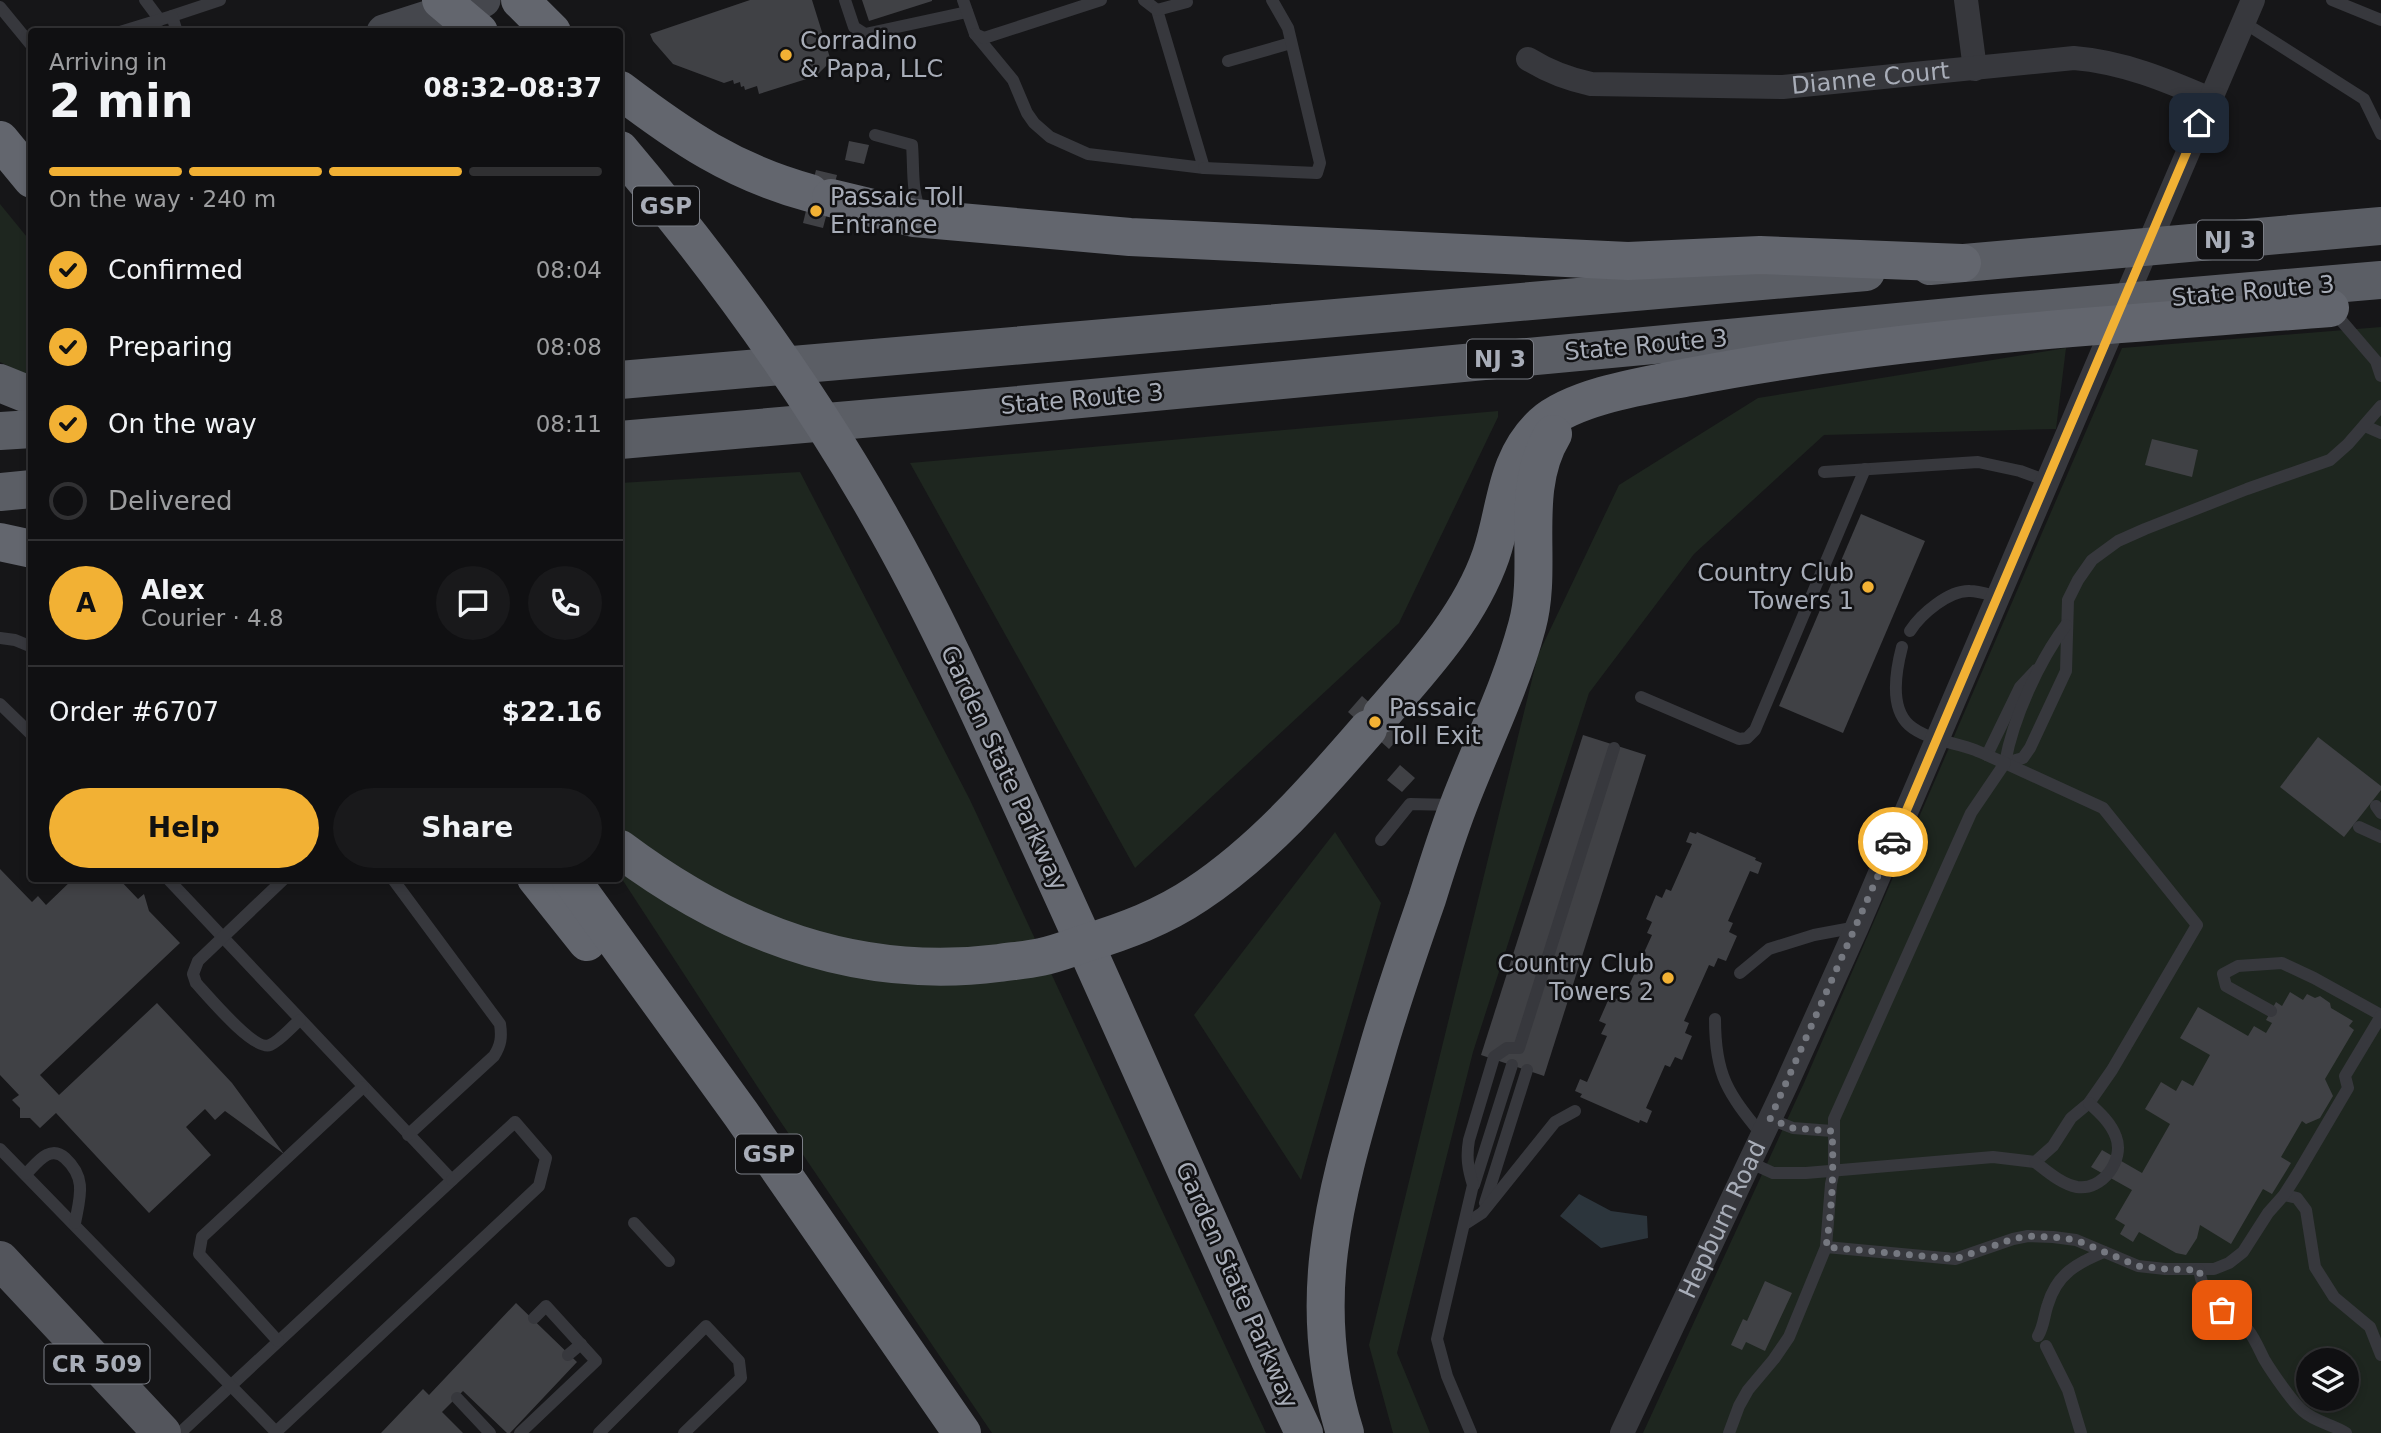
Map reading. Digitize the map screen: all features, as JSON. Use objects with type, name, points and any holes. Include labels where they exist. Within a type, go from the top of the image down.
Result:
[{"type":"highway","points":[[441,0],[512,20]]},
{"type":"highway","points":[[477,0],[512,20]]},
{"type":"highway","points":[[623,92],[709,153],[754,175],[820,196],[923,219],[1130,237],[1483,256],[1628,261],[1760,255],[1962,264]]},
{"type":"highway","points":[[0,140],[28,174]]},
{"type":"highway","name":"Garden State Parkway","points":[[623,154],[719,274],[801,390],[869,498],[941,632],[1059,887],[1304,1433]]},
{"type":"highway","points":[[623,169],[719,274]]},
{"type":"highway","name":"NJ 3","points":[[623,380],[2381,226]]},
{"type":"highway","name":"State Route 3","points":[[623,440],[1982,314],[2381,280]]},
{"type":"highway","points":[[623,851],[649,871],[713,910],[776,938],[834,955],[926,968],[961,968],[1040,957],[1131,929],[1196,895],[1223,876],[1275,831],[1375,722],[1444,640],[1472,597],[1492,554],[1511,474],[1528,442],[1552,417],[1569,408],[1627,388],[1823,354],[2026,332],[2381,304]]},
{"type":"highway","points":[[0,383],[28,394]]},
{"type":"highway","points":[[1345,1433],[1331,1383],[1324,1301],[1335,1210],[1344,1168],[1388,1011],[1458,805],[1514,672],[1532,601],[1535,495],[1545,452],[1550,438],[1569,413],[1590,401]]},
{"type":"highway","points":[[0,431],[28,429]]},
{"type":"highway","points":[[0,492],[28,489]]},
{"type":"highway","points":[[0,542],[28,548]]},
{"type":"highway","points":[[539,882],[777,1166]]},
{"type":"highway","name":"GSP","points":[[573,882],[777,1166],[962,1433]]},
{"type":"main road","points":[[427,28],[512,20]]},
{"type":"main road","points":[[0,152],[28,143]]},
{"type":"main road","name":"CR 509","points":[[4,1271],[162,1433]]},
{"type":"street","points":[[1966,0],[1975,69]]},
{"type":"street","name":"Hepburn Road","points":[[1622,1433],[1857,927],[2248,11]]},
{"type":"street","name":"Dianne Court","points":[[1528,59],[1548,72],[1591,84],[1783,87],[2074,58],[2102,60],[2155,75],[2210,99]]},
{"type":"lane","points":[[145,0],[174,28]]},
{"type":"lane","points":[[133,28],[220,0]]},
{"type":"lane","points":[[845,0],[854,27],[865,34],[965,6],[975,34],[1013,80],[1034,123],[1050,137],[1088,153],[1204,168],[1317,173],[1320,163],[1288,28],[1272,0]]},
{"type":"lane","points":[[975,34],[984,38],[1101,0]]},
{"type":"lane","points":[[1144,0],[1157,10],[1204,168]]},
{"type":"lane","points":[[2332,0],[2381,20]]},
{"type":"lane","points":[[1157,10],[1187,2]]},
{"type":"lane","points":[[0,7],[28,41]]},
{"type":"lane","points":[[2248,11],[2364,99],[2381,134]]},
{"type":"lane","points":[[1228,61],[1291,43]]},
{"type":"lane","points":[[875,135],[912,145],[915,201],[923,219]]},
{"type":"lane","points":[[2330,308],[2376,361],[2381,376]]},
{"type":"lane","points":[[2005,763],[2023,758],[2066,671],[2068,600],[2092,560],[2118,541],[2247,489],[2330,460],[2381,407]]},
{"type":"lane","points":[[2365,426],[2381,433]]},
{"type":"lane","points":[[1824,472],[1978,462],[2020,471],[2046,481]]},
{"type":"lane","points":[[1641,697],[1739,739],[1747,738],[1755,730],[1865,469]]},
{"type":"lane","points":[[1910,631],[1918,619],[1939,602],[1961,592],[1969,590],[1998,597]]},
{"type":"lane","points":[[1730,1433],[1739,1406],[1748,1390],[1789,1337],[1826,1247],[1834,1170],[1834,1119],[1971,813],[2005,763],[2010,737],[2049,648],[2066,625]]},
{"type":"lane","points":[[0,638],[15,640],[28,646]]},
{"type":"lane","points":[[1902,647],[1896,670],[1897,702],[1903,718],[1910,726],[1987,755],[2103,808],[2197,925],[2090,1103],[2071,1118],[2053,1146],[2035,1162]]},
{"type":"lane","points":[[1987,755],[2020,687],[2042,665]]},
{"type":"lane","points":[[2030,691],[2053,700]]},
{"type":"lane","points":[[0,704],[28,730]]},
{"type":"lane","points":[[1474,1185],[1467,1162],[1469,1140],[1494,1057],[1507,1048],[1519,1048],[1614,748]]},
{"type":"lane","points":[[1381,840],[1409,804],[1458,805]]},
{"type":"lane","points":[[2359,827],[2381,838]]},
{"type":"lane","points":[[171,882],[452,1180]]},
{"type":"lane","points":[[281,882],[198,961],[193,974],[196,983],[251,1040],[263,1046],[270,1045],[300,1020]]},
{"type":"lane","points":[[395,882],[500,1024],[502,1036],[500,1047],[494,1056],[408,1135]]},
{"type":"lane","points":[[1740,974],[1769,949],[1814,935],[1857,927]]},
{"type":"lane","points":[[1826,1247],[1955,1259],[2013,1239],[2040,1237],[2076,1240],[2138,1266],[2199,1270],[2214,1269],[2229,1263],[2243,1252],[2268,1213],[2284,1195],[2348,1088],[2345,1076],[2381,1016],[2282,963],[2238,966],[2223,974],[2226,986],[2271,1011]]},
{"type":"lane","points":[[1715,1019],[1715,1049],[1734,1101],[1766,1127],[1832,1131]]},
{"type":"lane","points":[[1471,1433],[1443,1366],[1437,1339],[1474,1185],[1512,1065]]},
{"type":"lane","points":[[1482,1213],[1527,1070]]},
{"type":"lane","points":[[278,1341],[199,1254],[202,1237],[363,1087]]},
{"type":"lane","points":[[1749,1162],[1773,1173],[1806,1173],[1971,1161],[1993,1157],[2035,1162],[2052,1175],[2078,1187],[2089,1186],[2105,1178],[2119,1154],[2117,1138],[2109,1123],[2090,1103]]},
{"type":"lane","points":[[1465,1224],[1482,1213],[1555,1122],[1575,1111]]},
{"type":"lane","points":[[0,1149],[75,1223],[231,1385],[276,1432],[538,1186],[546,1158],[515,1122],[278,1341],[231,1385],[180,1433]]},
{"type":"lane","points":[[26,1174],[44,1156],[53,1152],[60,1153],[74,1166],[80,1177],[80,1197],[75,1223]]},
{"type":"lane","points":[[2284,1195],[2297,1198],[2306,1210],[2315,1267],[2334,1297],[2370,1326],[2381,1355]]},
{"type":"lane","points":[[634,1223],[669,1261]]},
{"type":"lane","points":[[2081,1433],[2068,1390],[2042,1341],[2043,1327],[2052,1291],[2060,1278],[2078,1262],[2104,1252]]},
{"type":"lane","points":[[2199,1270],[2207,1298],[2213,1305],[2233,1316],[2249,1332],[2295,1404],[2314,1419],[2346,1433]]},
{"type":"lane","points":[[520,1433],[596,1361],[546,1306],[534,1318]]},
{"type":"lane","points":[[599,1433],[706,1326],[739,1360],[741,1378],[684,1433]]},
{"type":"lane","points":[[568,1355],[581,1344]]},
{"type":"lane","points":[[457,1398],[490,1433]]},
{"type":"shaded area","points":[[0,204],[28,238],[28,376],[0,362]]},
{"type":"shaded area","points":[[2381,327],[2381,1433],[1643,1433],[1804,1083],[2122,348]]},
{"type":"shaded area","points":[[2066,348],[2056,429],[1824,435],[1694,554],[1589,693],[1473,1052],[1397,1353],[1430,1433],[1393,1433],[1369,1345],[1538,655],[1619,485],[1758,398]]},
{"type":"shaded area","points":[[1498,411],[1498,417],[1399,623],[1135,868],[910,463]]},
{"type":"shaded area","points":[[800,472],[970,800],[1266,1433],[992,1433],[774,1112],[623,881],[623,483]]},
{"type":"shaded area","points":[[1335,832],[1381,903],[1301,1180],[1194,1015]]},
{"type":"shaded area","points":[[1579,1194],[1611,1211],[1647,1216],[1648,1238],[1601,1248],[1560,1216]]},
{"type":"building","points":[[750,0],[812,0],[831,61],[816,76],[759,94],[757,86],[745,90],[740,82],[734,84],[733,80],[724,83],[673,64],[650,34]]},
{"type":"building","points":[[862,0],[932,0],[932,1],[869,21]]},
{"type":"building","points":[[849,141],[869,145],[864,164],[845,160]]},
{"type":"building","name":"Passaic Toll Entrance","points":[[816,170],[837,175],[823,228],[803,223]]},
{"type":"building","points":[[2152,439],[2198,450],[2192,477],[2145,465]]},
{"type":"building","name":"Country Club Towers 1","points":[[1861,514],[1925,541],[1843,733],[1779,706]]},
{"type":"building","name":"Passaic Toll Exit","points":[[1362,696],[1403,733],[1389,749],[1348,712]]},
{"type":"building","points":[[1583,735],[1646,755],[1544,1076],[1481,1055]]},
{"type":"building","points":[[2318,737],[2381,786],[2381,790],[2344,837],[2280,787]]},
{"type":"building","points":[[1400,765],[1415,778],[1402,792],[1387,780]]},
{"type":"building","name":"Country Club Towers 2","points":[[1690,832],[1697,832],[1762,863],[1758,874],[1750,871],[1728,921],[1733,923],[1729,932],[1737,936],[1726,961],[1718,958],[1714,967],[1709,965],[1684,1021],[1689,1023],[1685,1033],[1692,1036],[1682,1060],[1675,1057],[1670,1067],[1665,1065],[1646,1108],[1652,1111],[1647,1123],[1640,1120],[1639,1123],[1580,1097],[1582,1094],[1575,1091],[1580,1079],[1587,1082],[1607,1036],[1601,1034],[1606,1024],[1599,1021],[1610,996],[1617,999],[1621,989],[1626,992],[1652,935],[1647,933],[1652,922],[1646,919],[1656,895],[1662,898],[1666,889],[1671,891],[1692,844],[1686,842]]},
{"type":"building","points":[[0,869],[32,902],[38,896],[46,905],[70,882],[122,882],[138,899],[144,894],[149,911],[180,943],[40,1075],[59,1095],[157,1003],[232,1083],[284,1154],[225,1111],[215,1120],[205,1109],[186,1127],[211,1155],[149,1213],[56,1113],[40,1128],[30,1118],[20,1118],[20,1108],[12,1100],[19,1095],[0,1075]]},
{"type":"building","points":[[2290,992],[2303,1000],[2307,994],[2315,998],[2320,996],[2330,1003],[2331,1008],[2353,1021],[2349,1026],[2354,1030],[2325,1079],[2333,1096],[2320,1118],[2306,1124],[2302,1121],[2281,1157],[2291,1163],[2272,1194],[2263,1189],[2231,1244],[2200,1225],[2197,1238],[2186,1255],[2176,1253],[2139,1232],[2133,1242],[2120,1234],[2125,1225],[2115,1219],[2132,1190],[2091,1167],[2102,1150],[2142,1173],[2170,1124],[2145,1109],[2161,1082],[2176,1091],[2182,1080],[2193,1086],[2210,1055],[2180,1038],[2198,1007],[2248,1036],[2254,1026],[2266,1033],[2272,1023],[2266,1020],[2276,1002],[2282,1006]]},
{"type":"building","points":[[1765,1281],[1792,1293],[1765,1351],[1746,1342],[1742,1350],[1731,1345],[1743,1319],[1747,1321]]},
{"type":"building","points":[[516,1303],[577,1362],[510,1433],[463,1391],[442,1412],[463,1433],[381,1433],[423,1389],[429,1395]]},
{"type":"way so far","points":[[1893,842],[1770,1119],[1793,1128],[1832,1131],[1834,1170],[1826,1247],[1955,1259],[2028,1236],[2076,1240],[2138,1266],[2199,1270],[2207,1298],[2222,1310]]},
{"type":"place","name":"Corradino & Papa, LLC","points":[[786,55]]},
{"type":"place","name":"Passaic Toll Entrance","points":[[816,211]]},
{"type":"place","name":"Country Club Towers 1","points":[[1868,587]]},
{"type":"place","name":"Passaic Toll Exit","points":[[1375,722]]},
{"type":"place","name":"Country Club Towers 2","points":[[1668,978]]},
{"type":"route","points":[[1893,842],[2199,123]]}]
